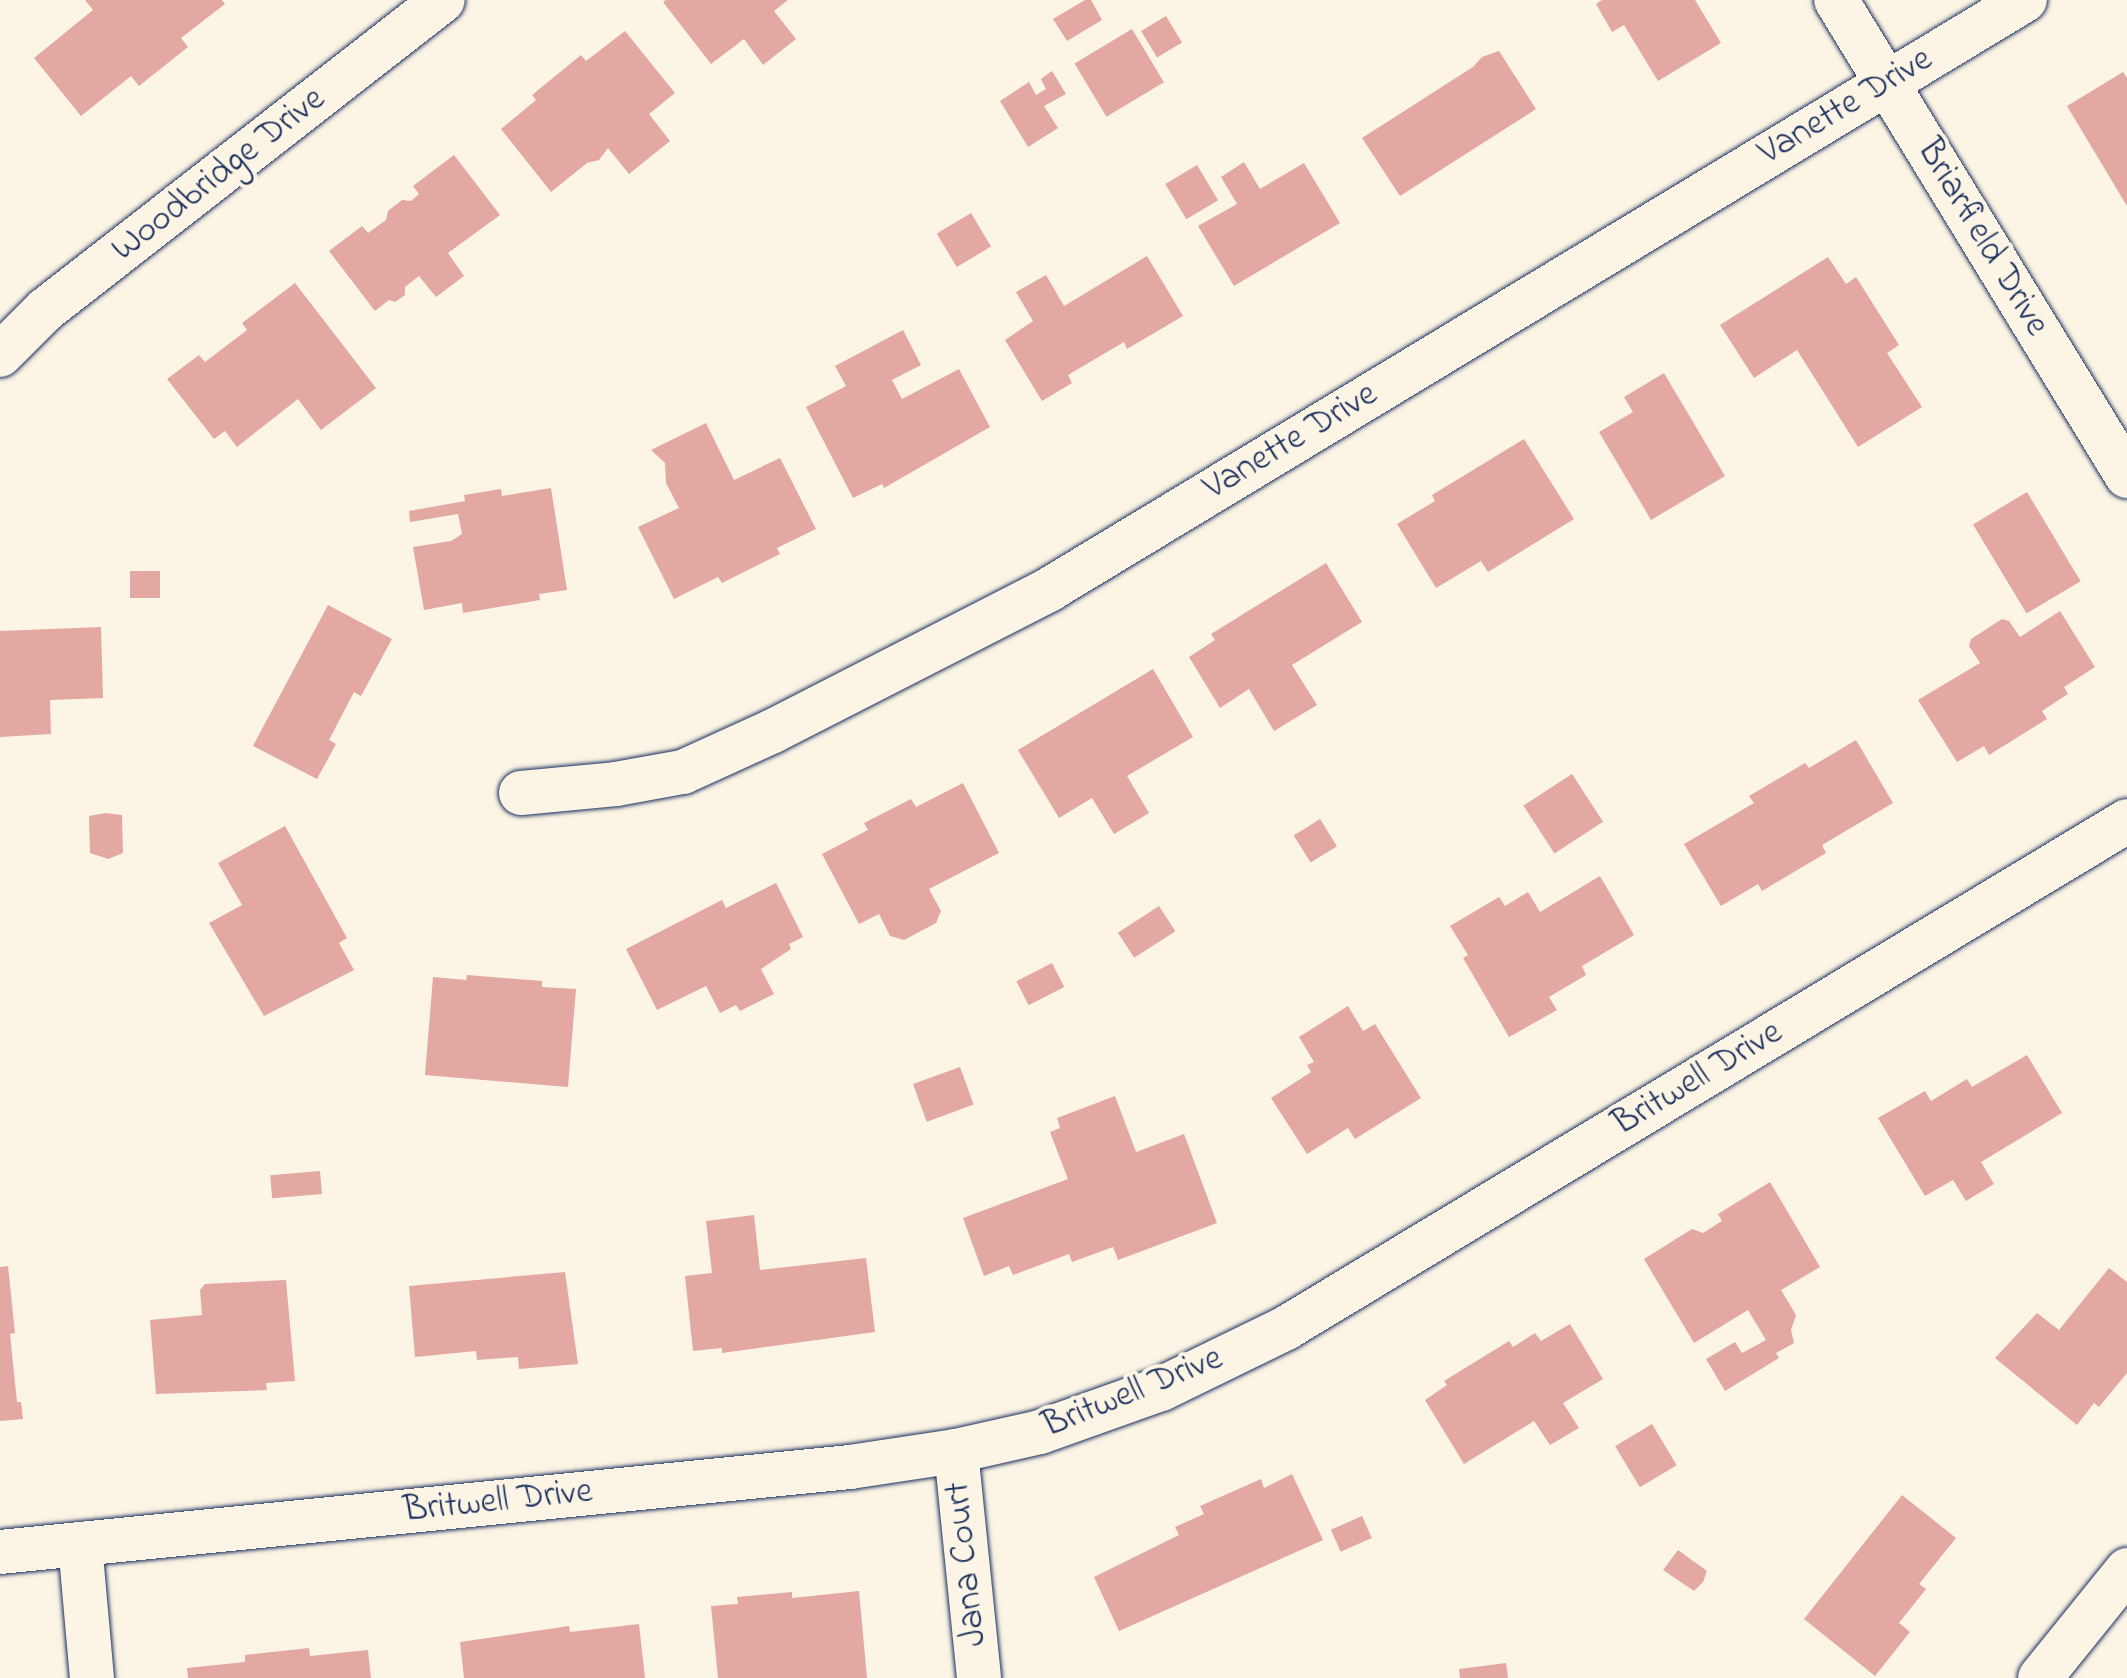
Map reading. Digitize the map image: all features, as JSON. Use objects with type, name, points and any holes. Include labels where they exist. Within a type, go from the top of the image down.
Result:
[{"type":"street","name":"Woodbridge Drive","points":[[0,355],[45,310],[443,0]]},
{"type":"street","name":"Briarfield Drive","points":[[1836,0],[2127,476]]},
{"type":"street","name":"Vanette Drive","points":[[521,793],[616,784],[683,772],[773,731],[1050,589],[2025,0]]},
{"type":"street","name":"Britwell Drive","points":[[0,1552],[850,1467],[956,1451],[1040,1432],[1161,1389],[1286,1328],[2127,821]]},
{"type":"street","name":"Jana Court","points":[[956,1451],[979,1678]]},
{"type":"street","points":[[80,1544],[92,1678]]},
{"type":"street","points":[[2040,1678],[2127,1570]]},
{"type":"building","points":[[85,0],[222,0],[225,4],[181,38],[188,47],[139,86],[131,76],[81,116],[34,58],[93,10]]},
{"type":"building","points":[[788,0],[774,11],[796,39],[763,65],[744,39],[711,64],[663,2]]},
{"type":"building","points":[[1085,0],[1091,0],[1102,20],[1067,41],[1053,19]]},
{"type":"building","points":[[1602,0],[1695,0],[1721,43],[1658,81],[1624,25],[1612,32],[1596,4]]},
{"type":"building","points":[[1166,16],[1182,43],[1157,58],[1141,31]]},
{"type":"building","points":[[1132,29],[1164,82],[1107,117],[1075,64]]},
{"type":"building","points":[[625,31],[675,93],[649,114],[670,141],[629,174],[608,148],[599,160],[587,163],[551,192],[501,129],[536,100],[532,95],[581,55],[586,61]]},
{"type":"building","points":[[1499,51],[1536,109],[1400,196],[1362,138],[1473,67],[1482,57]]},
{"type":"building","points":[[1052,71],[1066,94],[1044,106],[1058,128],[1028,147],[1000,101],[1029,82],[1036,95],[1046,89],[1041,79]]},
{"type":"building","points":[[2123,72],[2127,78],[2127,206],[2067,106]]},
{"type":"building","points":[[454,155],[500,215],[448,253],[464,276],[436,297],[419,276],[405,287],[405,295],[395,302],[389,300],[375,311],[329,251],[362,226],[368,233],[386,220],[388,211],[402,200],[411,201],[419,194],[413,186]]},
{"type":"building","points":[[1244,162],[1260,189],[1304,163],[1340,223],[1234,286],[1198,226],[1237,204],[1221,177]]},
{"type":"building","points":[[1197,165],[1218,200],[1186,219],[1165,184]]},
{"type":"building","points":[[971,213],[991,246],[957,267],[937,234]]},
{"type":"building","points":[[1147,256],[1183,316],[1127,349],[1124,342],[1068,375],[1072,383],[1042,401],[1005,340],[1033,321],[1016,292],[1046,275],[1064,306]]},
{"type":"building","points":[[1828,257],[1846,284],[1856,277],[1899,345],[1887,353],[1922,407],[1858,447],[1797,350],[1754,378],[1720,325]]},
{"type":"building","points":[[295,283],[376,388],[321,430],[298,399],[237,447],[225,431],[214,439],[167,379],[199,355],[205,362],[247,330],[242,323]]},
{"type":"building","points":[[903,330],[921,365],[892,380],[902,399],[959,369],[990,427],[884,488],[882,484],[853,498],[806,407],[846,386],[835,366]]},
{"type":"building","points":[[1664,373],[1725,476],[1651,520],[1599,432],[1633,412],[1624,397]]},
{"type":"building","points":[[706,423],[734,480],[780,458],[816,529],[777,548],[780,554],[722,583],[718,577],[674,599],[638,527],[679,508],[666,483],[665,463],[651,450]]},
{"type":"building","points":[[1524,439],[1574,519],[1488,572],[1481,561],[1436,588],[1397,524],[1435,501],[1432,495]]},
{"type":"building","points":[[551,488],[567,590],[539,594],[540,600],[463,613],[462,603],[424,610],[413,547],[451,541],[462,534],[458,514],[410,522],[409,511],[465,501],[464,495],[501,489],[502,496]]},
{"type":"building","points":[[2027,492],[2081,581],[2027,614],[1973,524]]},
{"type":"building","points":[[1326,563],[1362,622],[1292,665],[1317,705],[1274,731],[1249,689],[1220,708],[1189,657],[1215,640],[1211,634]]},
{"type":"building","points":[[130,571],[160,571],[160,598],[130,598]]},
{"type":"building","points":[[328,605],[392,639],[361,696],[354,692],[329,740],[336,744],[317,779],[253,746]]},
{"type":"building","points":[[2060,611],[2095,667],[2064,687],[2068,694],[2042,711],[2047,719],[1989,755],[1984,746],[1957,762],[1918,700],[1980,663],[1969,646],[1971,639],[2002,619],[2009,621],[2020,637]]},
{"type":"building","points":[[101,627],[103,698],[50,700],[51,734],[0,737],[0,631]]},
{"type":"building","points":[[1153,669],[1193,737],[1127,776],[1149,813],[1114,834],[1092,798],[1059,818],[1018,750]]},
{"type":"building","points":[[1856,740],[1893,803],[1822,845],[1826,853],[1762,891],[1758,884],[1721,906],[1684,844],[1754,803],[1749,796],[1805,763],[1809,768]]},
{"type":"building","points":[[1572,774],[1603,822],[1554,853],[1523,806]]},
{"type":"building","points":[[963,783],[999,853],[929,889],[941,911],[936,923],[904,940],[890,936],[879,914],[859,924],[822,854],[868,830],[864,823],[911,799],[916,807]]},
{"type":"building","points":[[106,813],[122,815],[123,853],[108,859],[90,853],[89,816]]},
{"type":"building","points":[[1320,819],[1337,846],[1311,863],[1294,835]]},
{"type":"building","points":[[285,826],[347,938],[339,943],[354,970],[264,1016],[209,923],[242,905],[218,863]]},
{"type":"building","points":[[1600,876],[1634,935],[1582,966],[1586,975],[1549,997],[1557,1010],[1509,1037],[1463,958],[1468,955],[1450,926],[1499,897],[1505,906],[1528,892],[1540,912]]},
{"type":"building","points":[[776,883],[803,937],[789,944],[791,949],[761,969],[774,994],[740,1011],[736,1005],[720,1013],[706,986],[657,1010],[626,949],[722,900],[726,908]]},
{"type":"building","points":[[1159,906],[1175,931],[1134,958],[1118,933]]},
{"type":"building","points":[[1052,963],[1064,987],[1029,1005],[1016,981]]},
{"type":"building","points":[[467,975],[542,981],[542,987],[576,989],[568,1087],[425,1075],[433,977],[466,980]]},
{"type":"building","points":[[1348,1006],[1363,1031],[1375,1024],[1421,1098],[1355,1139],[1348,1128],[1307,1154],[1271,1098],[1311,1072],[1307,1065],[1314,1062],[1299,1037]]},
{"type":"building","points":[[2027,1055],[2062,1113],[1981,1162],[1994,1184],[1966,1201],[1953,1180],[1925,1196],[1878,1118],[1925,1091],[1931,1101],[1967,1079],[1972,1087]]},
{"type":"building","points":[[960,1067],[974,1105],[927,1122],[913,1084]]},
{"type":"building","points":[[1115,1096],[1136,1152],[1184,1134],[1217,1223],[1118,1260],[1113,1247],[1072,1262],[1069,1254],[1013,1275],[1009,1266],[984,1276],[963,1218],[1068,1179],[1050,1132],[1060,1128],[1057,1118]]},
{"type":"building","points":[[320,1171],[322,1194],[272,1198],[270,1175]]},
{"type":"building","points":[[1770,1182],[1820,1267],[1781,1290],[1796,1315],[1791,1330],[1794,1343],[1776,1353],[1779,1358],[1725,1391],[1706,1359],[1735,1342],[1742,1353],[1766,1340],[1748,1310],[1694,1343],[1644,1259],[1692,1229],[1703,1233],[1722,1221],[1718,1214]]},
{"type":"building","points":[[754,1215],[760,1270],[866,1258],[875,1332],[722,1353],[722,1348],[693,1351],[685,1276],[712,1273],[706,1221]]},
{"type":"building","points":[[8,1266],[15,1333],[10,1334],[17,1402],[21,1402],[23,1419],[0,1421],[0,1267]]},
{"type":"building","points":[[2109,1268],[2127,1282],[2127,1373],[2099,1407],[2094,1403],[2077,1425],[1995,1358],[2037,1313],[2059,1330]]},
{"type":"building","points":[[565,1272],[578,1364],[519,1369],[518,1357],[477,1360],[476,1351],[415,1357],[409,1286]]},
{"type":"building","points":[[286,1280],[295,1381],[266,1383],[267,1390],[156,1394],[150,1320],[202,1315],[200,1290],[205,1284]]},
{"type":"building","points":[[1570,1324],[1603,1379],[1563,1403],[1579,1428],[1550,1445],[1534,1421],[1464,1464],[1425,1400],[1447,1385],[1444,1381],[1509,1341],[1513,1347],[1535,1333],[1541,1341]]},
{"type":"building","points":[[1652,1424],[1677,1465],[1640,1487],[1615,1446]]},
{"type":"building","points":[[1292,1474],[1323,1540],[1119,1631],[1094,1577],[1179,1535],[1175,1527],[1204,1514],[1200,1506],[1261,1479],[1264,1488]]},
{"type":"building","points":[[1902,1495],[1956,1538],[1919,1584],[1926,1589],[1899,1623],[1910,1632],[1875,1676],[1804,1619]]},
{"type":"building","points":[[1362,1516],[1372,1538],[1341,1552],[1331,1530]]},
{"type":"building","points":[[1678,1550],[1707,1571],[1703,1582],[1694,1591],[1663,1570]]},
{"type":"building","points":[[859,1591],[867,1678],[718,1678],[711,1606],[738,1604],[737,1597],[792,1592],[792,1598]]},
{"type":"building","points":[[639,1624],[645,1678],[464,1678],[460,1642],[569,1626],[570,1632]]},
{"type":"building","points":[[309,1648],[310,1656],[368,1650],[371,1678],[188,1678],[187,1668],[245,1662],[245,1655]]},
{"type":"building","points":[[1506,1663],[1508,1678],[1460,1678],[1459,1669]]}]
